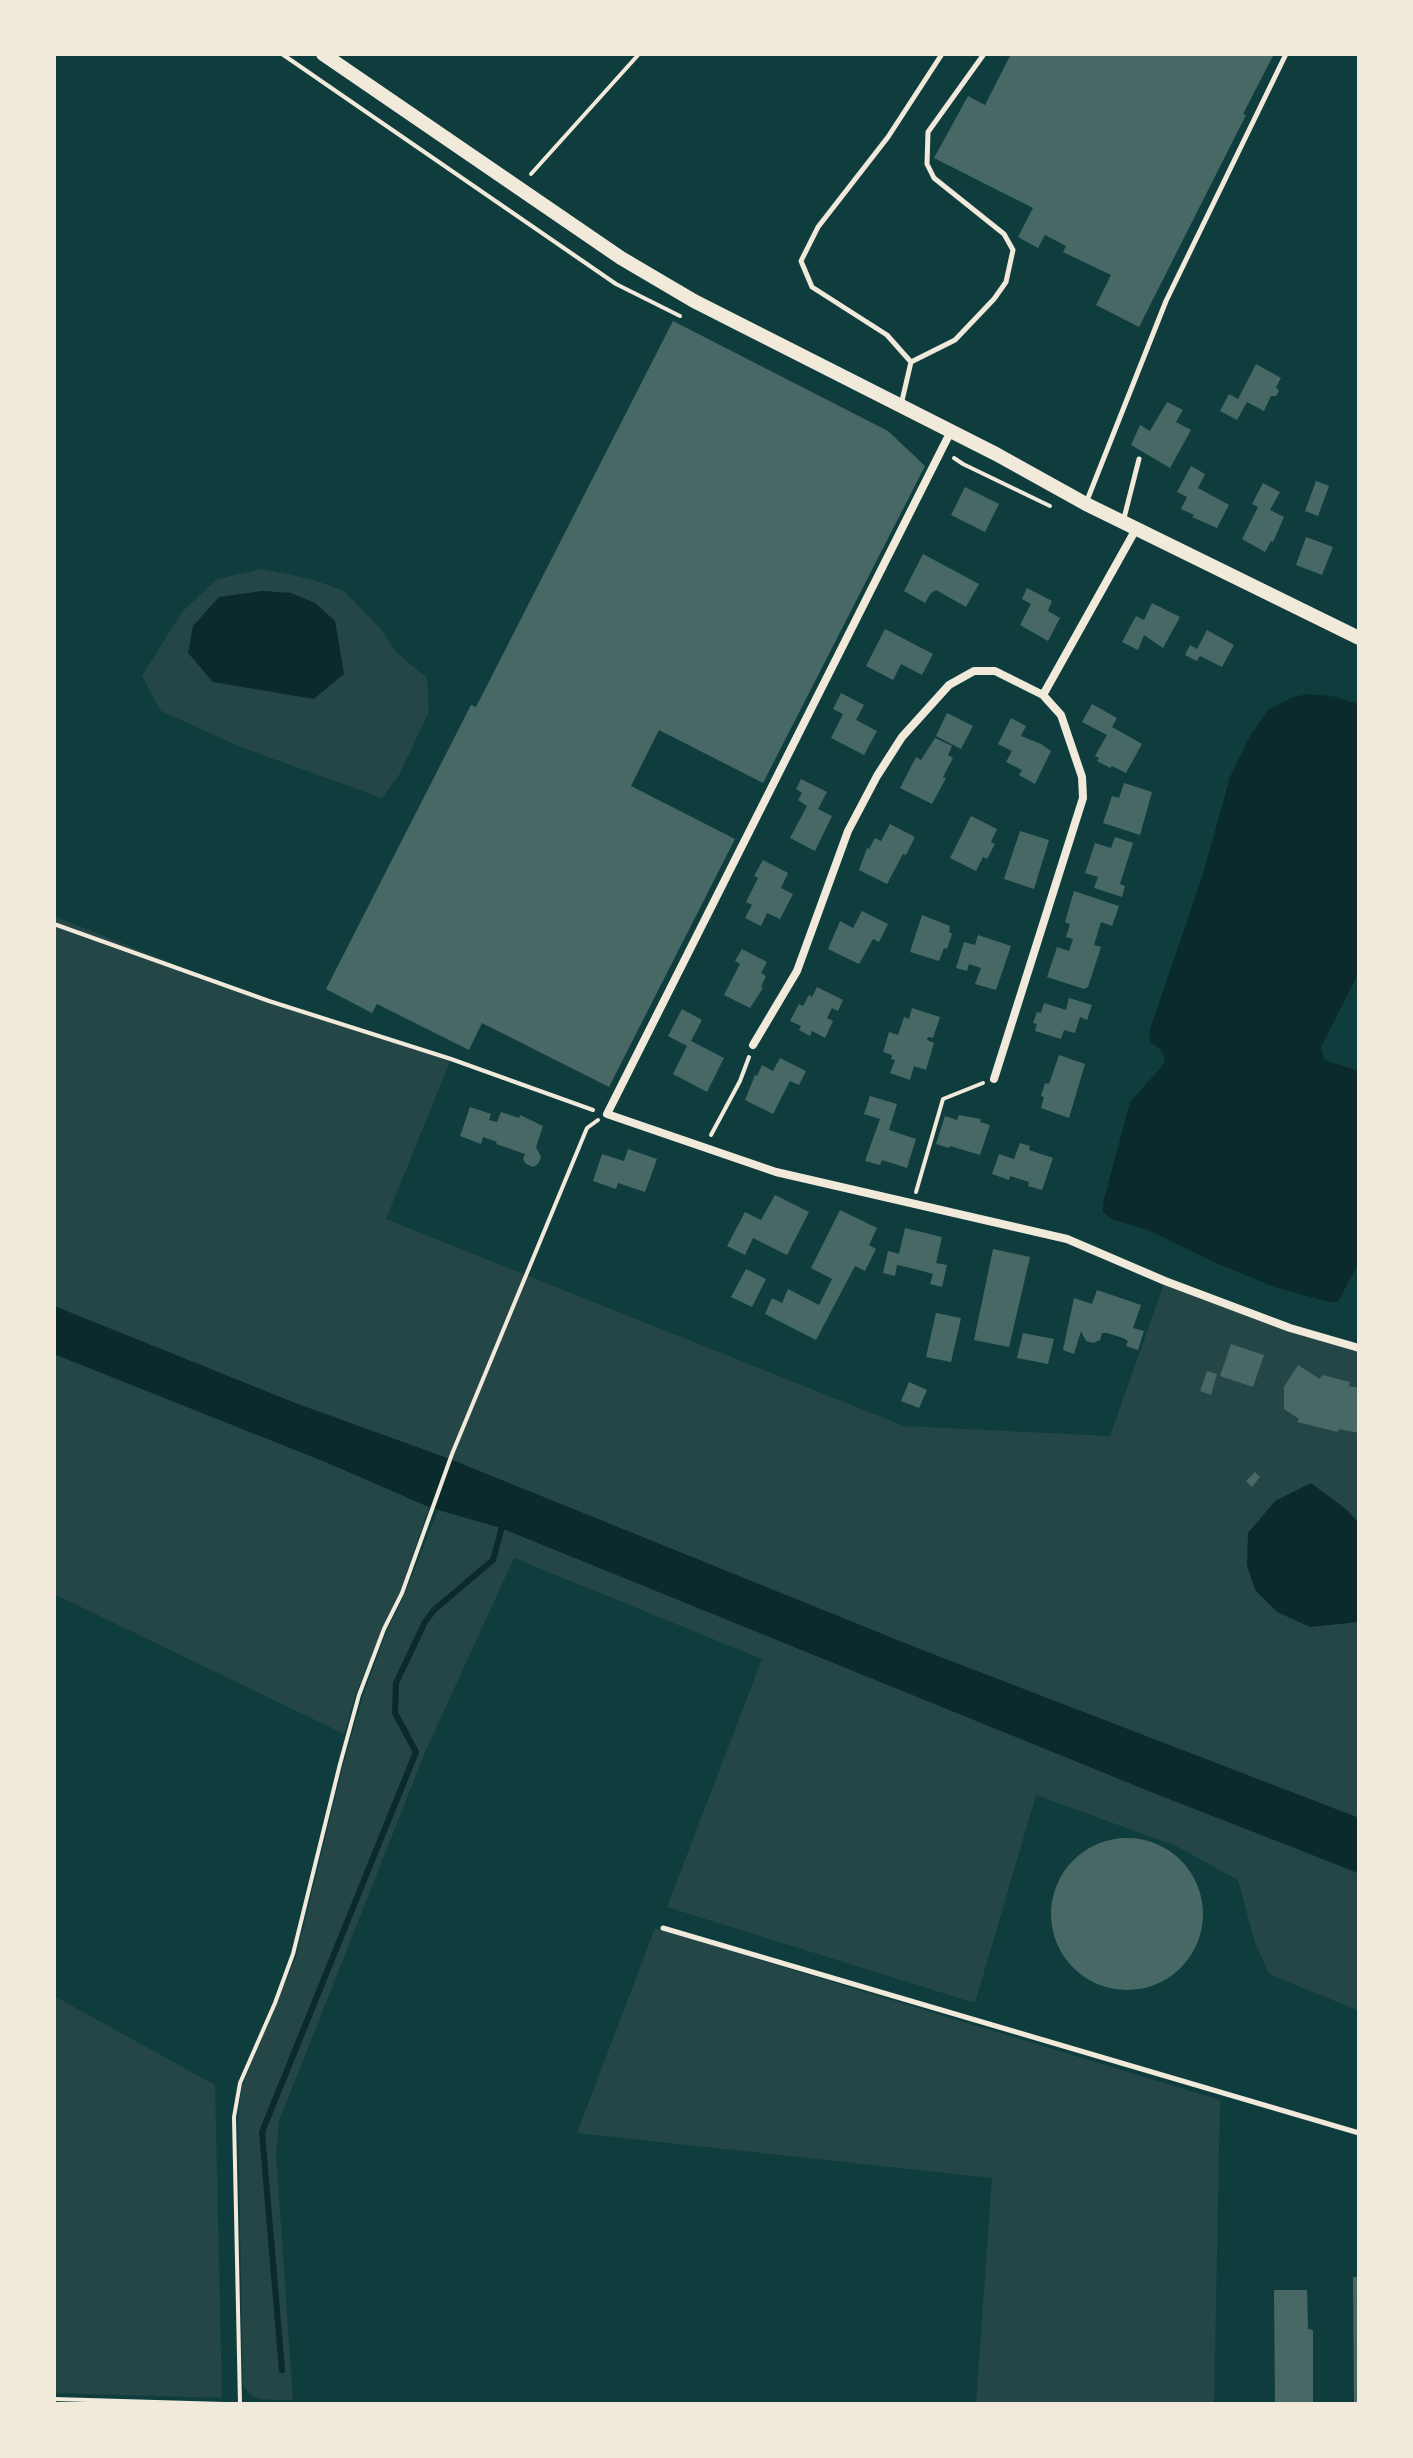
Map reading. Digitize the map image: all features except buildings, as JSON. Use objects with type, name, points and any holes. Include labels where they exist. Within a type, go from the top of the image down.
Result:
[{"type":"main road","points":[[323,54],[621,258],[694,301],[951,431],[1086,504],[1359,638]]},
{"type":"street","points":[[951,431],[607,1114],[776,1172],[1067,1239],[1165,1281],[1290,1328],[1359,1348]]},
{"type":"street","points":[[1043,695],[1130,526]]},
{"type":"street","points":[[753,1045],[797,971],[848,831],[902,737],[949,685],[974,671],[995,671],[1043,695],[1061,715],[1082,777],[1083,798],[994,1079]]},
{"type":"lane","points":[[911,362],[887,335],[812,287],[801,261],[818,227],[888,137],[942,54]]},
{"type":"lane","points":[[911,362],[955,340],[1006,282],[1013,250],[1004,234],[934,178],[927,164],[928,132],[984,54]]},
{"type":"lane","points":[[1086,504],[1166,301],[1286,54]]},
{"type":"lane","points":[[901,406],[911,362]]},
{"type":"lane","points":[[1130,526],[1139,459]]},
{"type":"lane","points":[[663,1928],[1359,2133]]},
{"type":"path","points":[[519,187],[639,54]]},
{"type":"path","points":[[54,924],[269,1001],[451,1059],[607,1114]]},
{"type":"path","points":[[704,1147],[740,1081],[753,1045]]},
{"type":"path","points":[[913,1202],[943,1099],[994,1079]]},
{"type":"path","points":[[240,2404],[234,2117],[240,2083],[293,1954],[359,1695],[384,1629],[402,1593],[452,1454],[587,1128],[607,1114]]},
{"type":"path","points":[[54,2399],[224,2404]]},
{"type":"shaded area","points":[[262,569],[311,579],[344,591],[379,627],[398,654],[427,678],[429,712],[399,775],[382,798],[243,748],[161,711],[142,676],[182,612],[217,579]],"holes":[[[262,591],[291,593],[315,603],[315,698],[213,682]]]},
{"type":"shaded area","points":[[262,591],[291,593],[315,603],[335,621],[344,674],[314,699],[213,682],[188,653],[193,626],[219,597]]},
{"type":"shaded area","points":[[1309,694],[1337,697],[1359,705],[1359,972],[1321,1047],[1324,1060],[1359,1071],[1359,1262],[1338,1302],[1274,1287],[1148,1230],[1111,1219],[1103,1212],[1130,1102],[1164,1064],[1163,1054],[1151,1043],[1149,1032],[1203,874],[1230,777],[1250,736],[1268,710],[1293,697]]},
{"type":"shaded area","points":[[54,916],[231,987],[451,1059],[386,1219],[904,1426],[1110,1436],[1165,1281],[1359,1348],[1359,1818],[917,1648],[447,1458],[295,1403],[54,1306]]},
{"type":"shaded area","points":[[54,1306],[295,1403],[447,1458],[917,1648],[1359,1818],[1359,1873],[1161,1796],[501,1528],[429,1507],[328,1463],[54,1354]]},
{"type":"shaded area","points":[[54,1354],[328,1463],[429,1507],[400,1592],[356,1693],[344,1734],[54,1594]]},
{"type":"shaded area","points":[[1311,1483],[1346,1509],[1359,1523],[1359,1622],[1310,1627],[1277,1612],[1255,1590],[1247,1565],[1248,1533],[1275,1501]]},
{"type":"shaded area","points":[[438,1510],[501,1528],[1359,1874],[1359,2011],[1269,1974],[1255,1943],[1238,1880],[1176,1846],[1036,1795],[975,2003],[667,1907],[762,1659],[514,1558],[426,1750],[279,2121],[276,2154],[293,2400],[264,2399],[252,2395],[243,2385],[238,2115],[242,2086],[296,1957],[363,1696]]},
{"type":"shaded area","points":[[655,1928],[1220,2100],[1214,2404],[976,2404],[992,2178],[577,2133]]},
{"type":"shaded area","points":[[54,1996],[215,2085],[222,2398],[54,2393]]},
{"type":"waterway","points":[[282,2370],[262,2132],[416,1752],[395,1713],[396,1683],[425,1622],[434,1610],[493,1560],[503,1523]]}]
